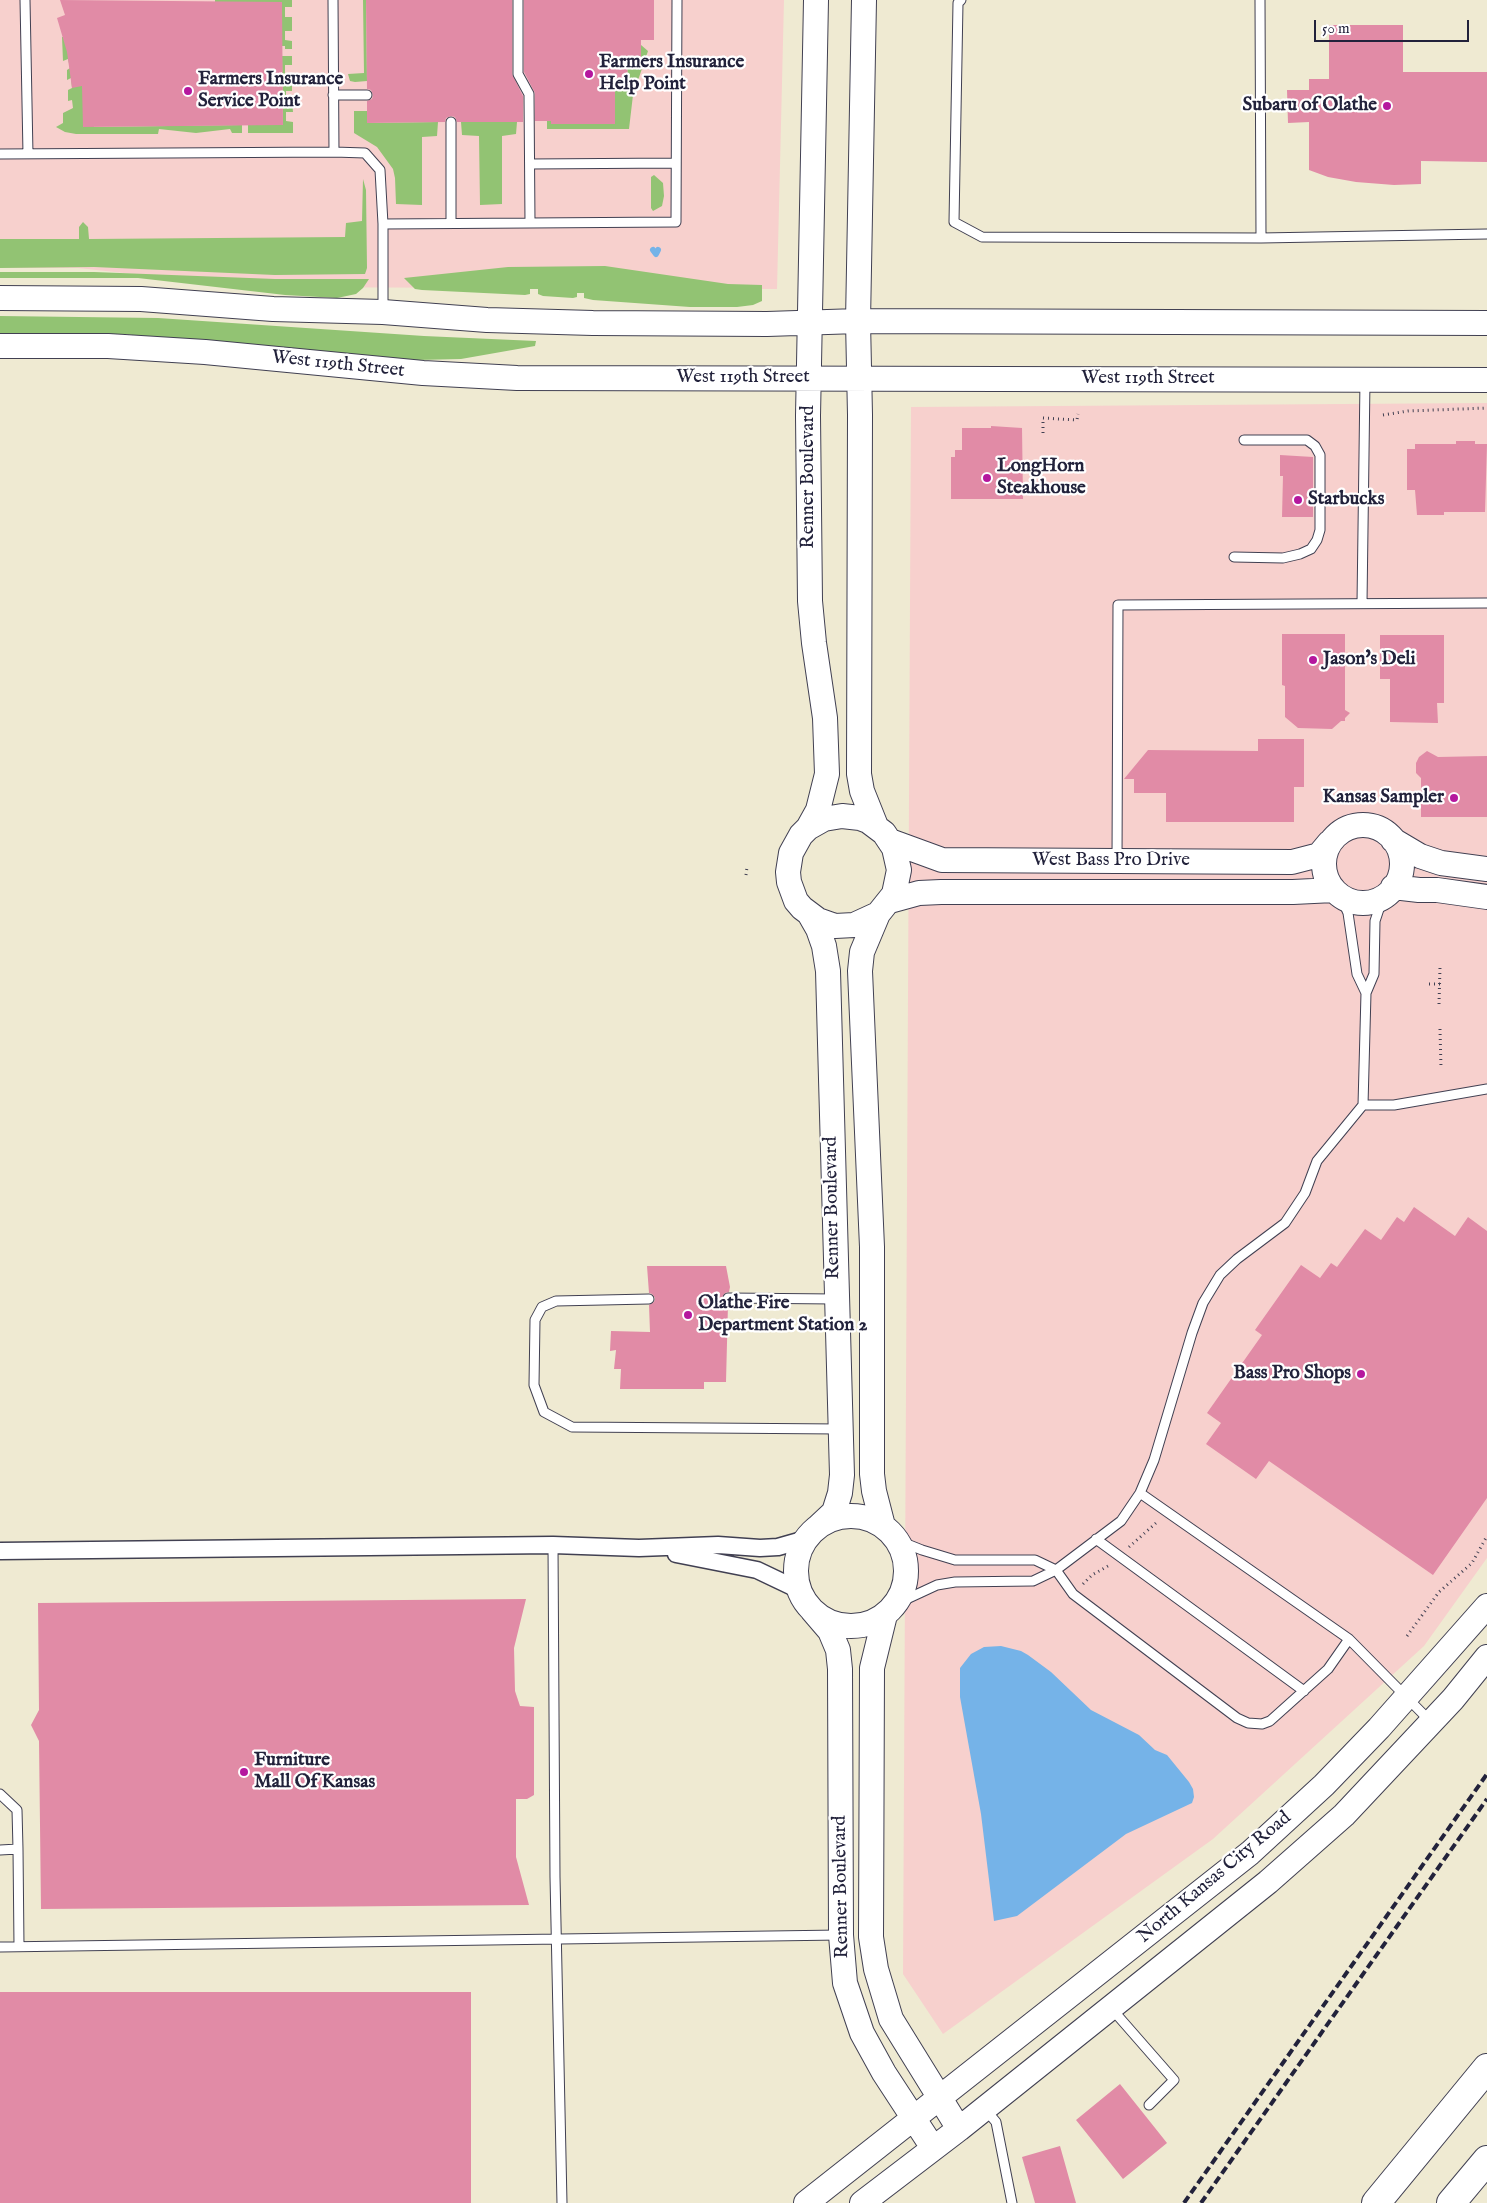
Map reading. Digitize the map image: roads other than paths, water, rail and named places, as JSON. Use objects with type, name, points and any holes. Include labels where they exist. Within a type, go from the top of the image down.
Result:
[{"type":"highway","points":[[1376,2203],[1487,2068]]},
{"type":"highway","points":[[1451,2203],[1487,2160]]},
{"type":"main road","name":"Renner Boulevard","points":[[808,828],[818,810],[824,791],[828,748],[810,601],[808,416],[816,0]]},
{"type":"main road","points":[[864,0],[858,321],[860,378],[859,774],[862,791],[883,834],[896,855],[899,870],[896,886],[884,907],[862,923],[844,926],[826,924],[810,915],[796,900],[789,882],[788,872],[791,852],[801,835],[808,828],[824,819],[842,816],[860,818],[883,834]]},
{"type":"main road","points":[[0,298],[131,298],[273,309],[384,312],[487,320],[593,323],[767,324],[858,321],[1487,323]]},
{"type":"main road","name":"West 119th Street","points":[[0,346],[108,346],[205,352],[423,373],[517,378],[1487,380]]},
{"type":"main road","points":[[1487,869],[1441,863],[1420,856],[1379,829],[1360,825],[1348,827],[1329,843],[1324,867],[1327,880],[1338,894],[1357,902],[1370,902],[1388,892],[1419,890],[1437,890],[1487,897]]},
{"type":"main road","name":"West Bass Pro Drive","points":[[883,834],[942,860],[1292,862],[1319,855],[1329,843]]},
{"type":"main road","points":[[1388,892],[1399,876],[1402,864],[1400,851],[1393,840]]},
{"type":"main road","name":"West Bass Pro Drive","points":[[884,907],[919,893],[941,892],[1293,892],[1338,894]]},
{"type":"main road","name":"Renner Boulevard","points":[[884,907],[862,952],[860,971],[872,1247],[872,1474],[874,1491],[890,1533]]},
{"type":"main road","name":"Renner Boulevard","points":[[810,915],[818,929],[824,946],[828,971],[840,1429],[840,1493],[834,1512],[812,1533]]},
{"type":"main road","points":[[850,1516],[867,1518],[890,1533],[904,1555],[907,1572],[904,1589],[891,1609],[871,1622],[856,1626],[840,1625],[825,1620],[812,1610],[799,1590],[796,1572],[798,1555],[812,1533],[833,1519],[850,1516]]},
{"type":"main road","name":"North Kansas City Road","points":[[806,2203],[1250,1853],[1324,1785],[1407,1697],[1487,1606]]},
{"type":"main road","name":"Renner Boulevard","points":[[891,1609],[872,1668],[872,1938],[876,1969],[891,2019],[958,2129]]},
{"type":"main road","name":"Renner Boulevard","points":[[812,1610],[830,1631],[838,1650],[840,1669],[841,1935],[845,1983],[862,2033],[884,2073],[934,2148]]},
{"type":"main road","name":"North Kansas City Road","points":[[862,2203],[985,2109],[1268,1882],[1344,1815],[1431,1722],[1487,1657]]},
{"type":"street","points":[[0,1551],[553,1546],[639,1548],[718,1545],[778,1547],[812,1533]]},
{"type":"street","points":[[639,1548],[698,1557],[757,1570],[799,1590]]},
{"type":"lane","points":[[25,0],[28,154]]},
{"type":"lane","points":[[333,0],[334,152]]},
{"type":"lane","points":[[518,0],[518,74],[528,94],[530,223]]},
{"type":"lane","points":[[383,224],[676,222],[677,0]]},
{"type":"lane","points":[[961,0],[958,3],[954,222],[982,237],[1260,238],[1487,234]]},
{"type":"lane","points":[[1260,0],[1260,238]]},
{"type":"lane","points":[[333,95],[367,96]]},
{"type":"lane","points":[[451,122],[451,223]]},
{"type":"lane","points":[[0,154],[365,153],[380,170],[384,312]]},
{"type":"lane","points":[[530,164],[675,163]]},
{"type":"lane","points":[[1362,603],[1365,380]]},
{"type":"lane","points":[[1234,557],[1283,558],[1300,554],[1311,548],[1317,540],[1320,530],[1320,455],[1315,446],[1307,440],[1244,440]]},
{"type":"lane","points":[[1117,861],[1118,605],[1487,603]]},
{"type":"lane","points":[[891,1609],[937,1586],[955,1582],[1033,1581],[1056,1570],[1121,1521],[1140,1493],[1154,1460],[1192,1332],[1203,1302],[1220,1275],[1237,1259],[1285,1224],[1305,1194],[1317,1161],[1364,1105],[1366,993],[1374,974],[1375,920],[1388,892]]},
{"type":"lane","points":[[1338,894],[1348,913],[1357,974],[1366,993]]},
{"type":"lane","points":[[1364,1105],[1394,1105],[1487,1089]]},
{"type":"lane","points":[[728,1298],[836,1299]]},
{"type":"lane","points":[[649,1299],[556,1302],[542,1307],[535,1320],[534,1385],[544,1412],[572,1427],[840,1429]]},
{"type":"lane","points":[[1140,1493],[1349,1639],[1431,1722]]},
{"type":"lane","points":[[890,1533],[922,1550],[955,1560],[1035,1560],[1056,1570],[1073,1594],[1237,1718],[1248,1723],[1262,1724],[1270,1721],[1328,1669],[1349,1639]]},
{"type":"lane","points":[[1096,1538],[1304,1691]]},
{"type":"lane","points":[[553,1546],[562,2203]]},
{"type":"lane","points":[[0,1794],[17,1810],[19,1946]]},
{"type":"lane","points":[[0,1850],[18,1850]]},
{"type":"lane","points":[[0,1947],[841,1935]]},
{"type":"lane","points":[[1111,2008],[1174,2080],[1149,2105]]},
{"type":"lane","points":[[985,2109],[996,2122],[1012,2203]]},
{"type":"water","points":[[1001,1646],[1021,1651],[1028,1655],[1051,1672],[1091,1710],[1139,1735],[1155,1750],[1167,1755],[1189,1782],[1193,1789],[1194,1797],[1192,1803],[1126,1834],[1017,1916],[994,1921],[981,1814],[960,1697],[960,1668],[971,1654],[984,1647]]},
{"type":"waterway","points":[[653,250],[656,254],[658,250]]},
{"type":"railway","points":[[1184,2203],[1487,1774]]},
{"type":"railway","points":[[1201,2203],[1487,1799]]},
{"type":"place","name":"Farmers Insurance Help Point","points":[[589,74]]},
{"type":"place","name":"Farmers Insurance Service Point","points":[[188,91]]},
{"type":"place","name":"Subaru of Olathe","points":[[1387,106]]},
{"type":"place","name":"LongHorn Steakhouse","points":[[987,478]]},
{"type":"place","name":"Starbucks","points":[[1298,500]]},
{"type":"place","name":"Jason's Deli","points":[[1313,660]]},
{"type":"place","name":"Kansas Sampler","points":[[1454,798]]},
{"type":"place","name":"Olathe Fire Department Station 2","points":[[688,1315]]},
{"type":"place","name":"Bass Pro Shops","points":[[1361,1374]]},
{"type":"place","name":"Furniture Mall Of Kansas","points":[[244,1772]]}]
